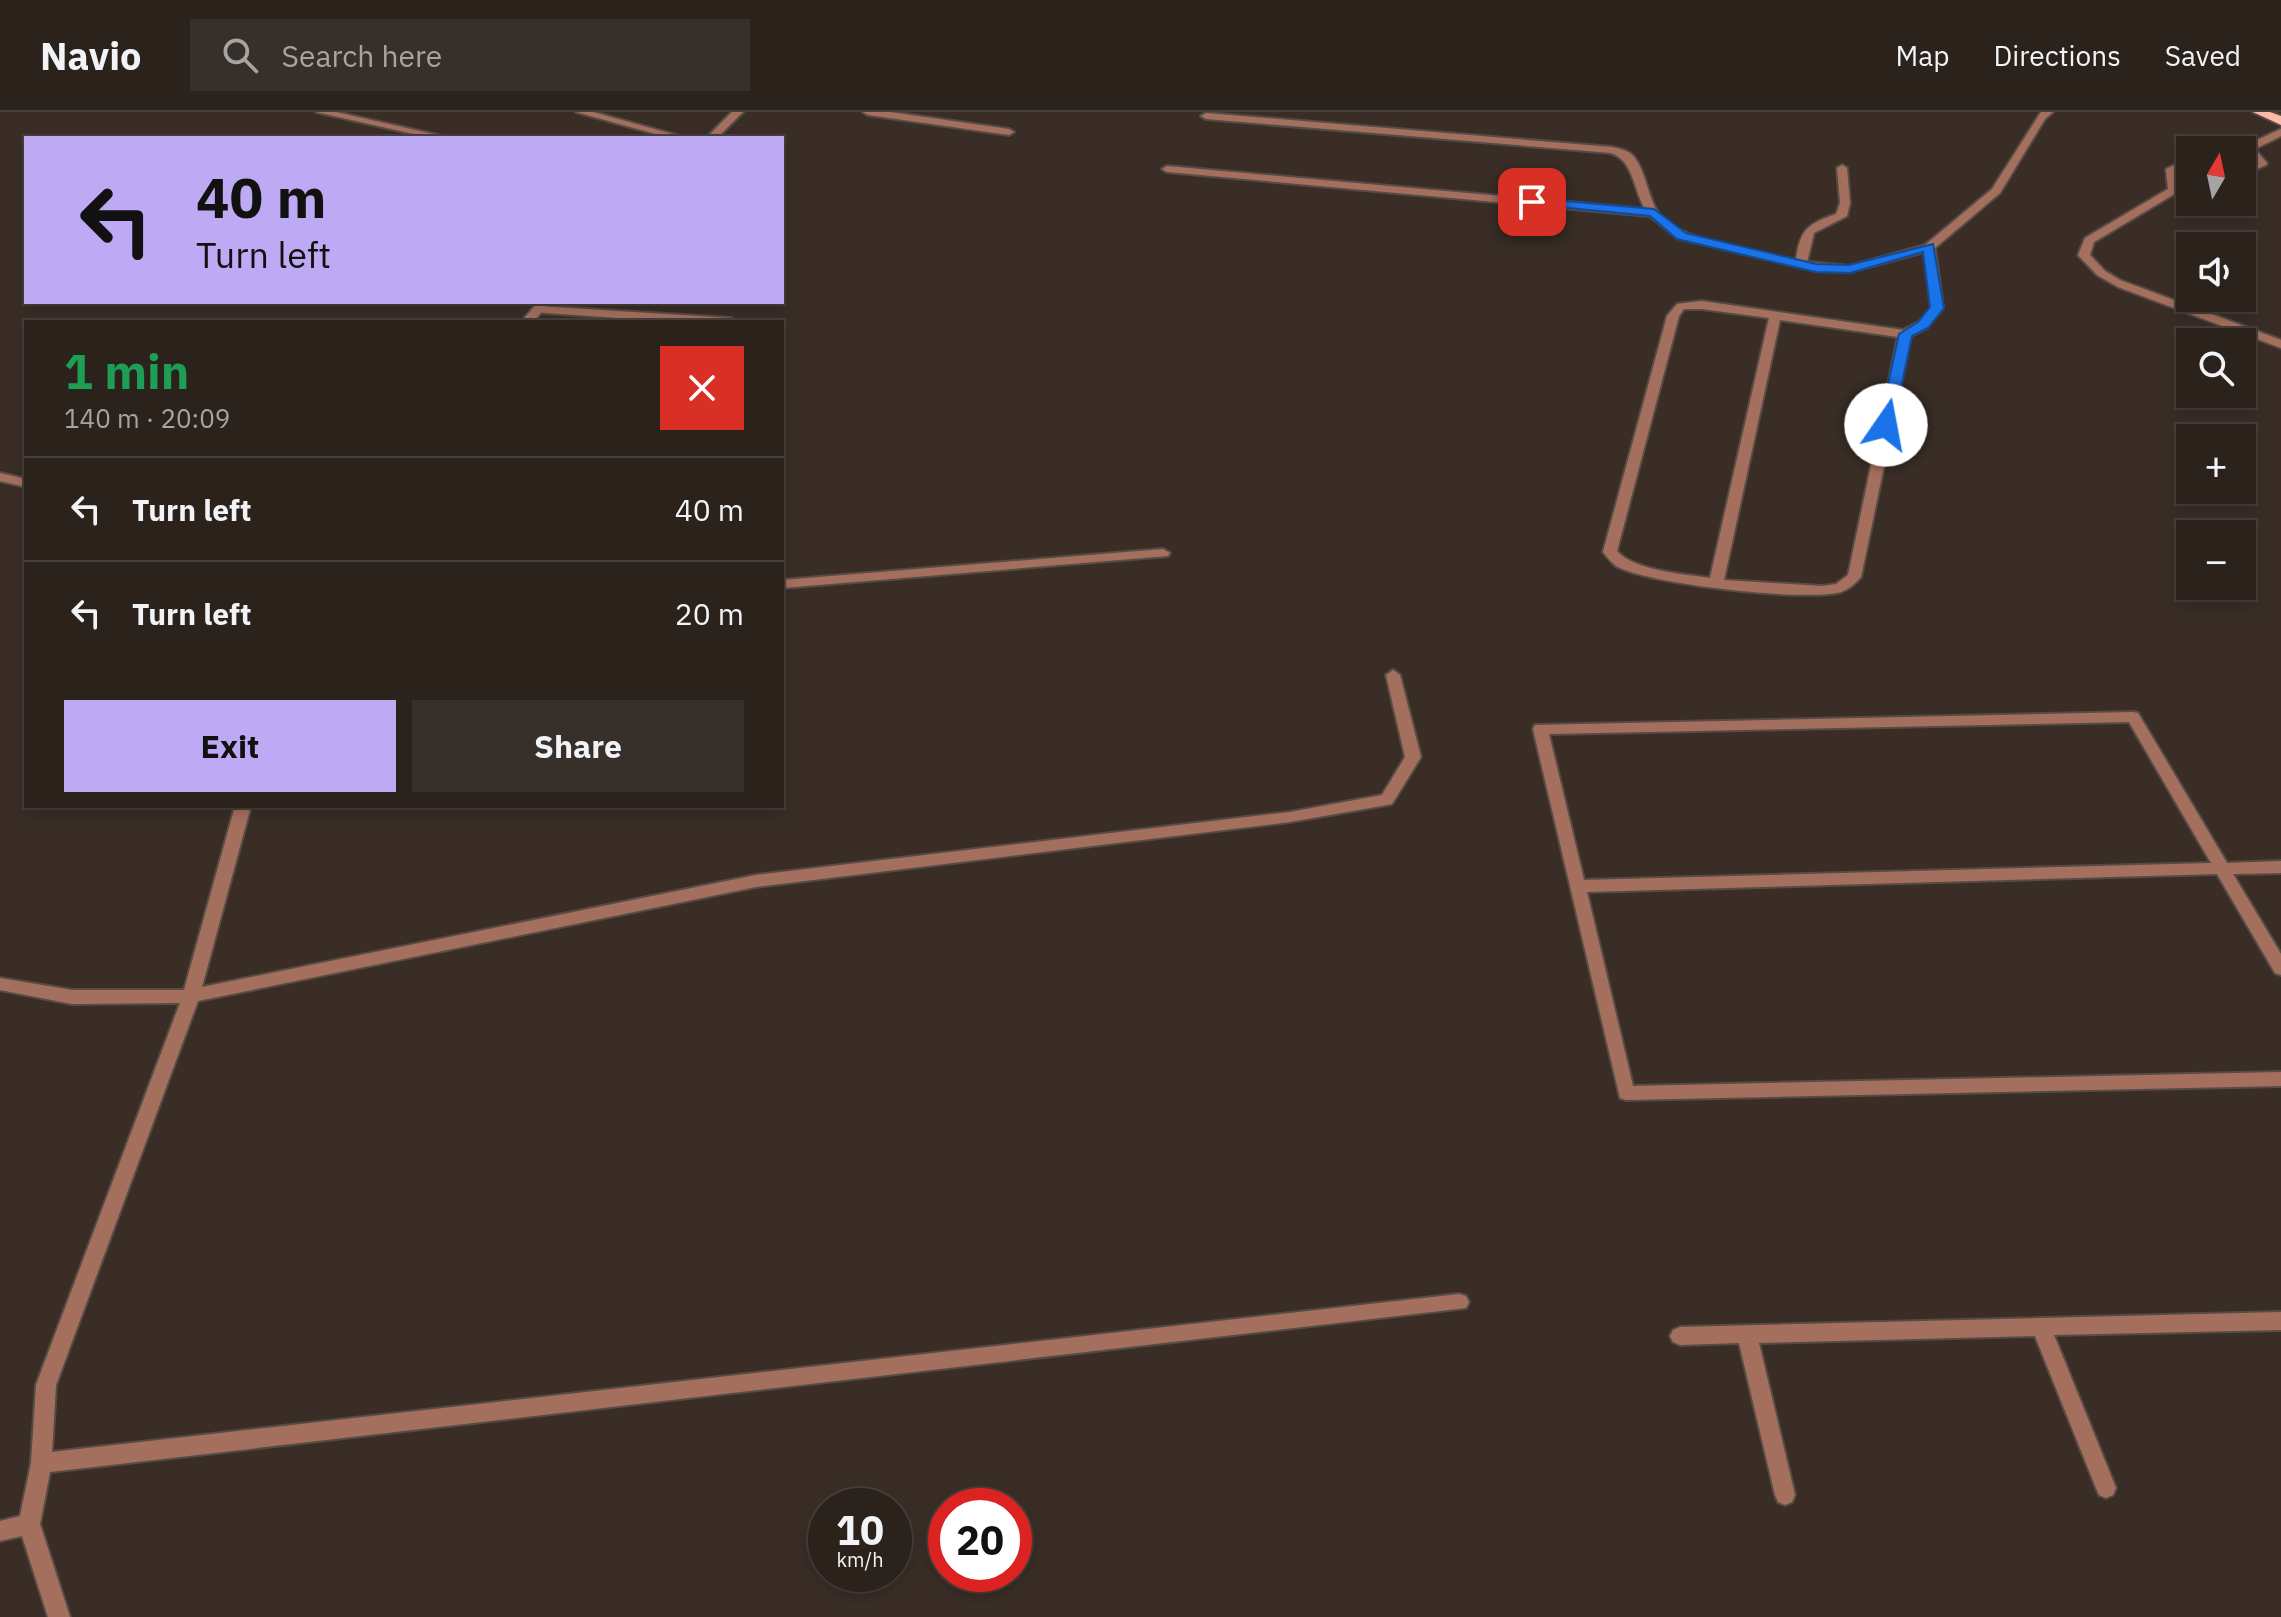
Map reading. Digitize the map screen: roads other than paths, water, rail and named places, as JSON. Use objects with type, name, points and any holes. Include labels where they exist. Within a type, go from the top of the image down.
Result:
[{"type":"main road","points":[[2259,112],[2281,121]]},
{"type":"street","points":[[321,112],[436,136]]},
{"type":"street","points":[[581,112],[674,136]]},
{"type":"street","points":[[713,136],[738,112]]},
{"type":"street","points":[[868,112],[1009,132]]},
{"type":"street","points":[[1206,116],[1612,150],[1626,155],[1634,167],[1643,196],[1654,213],[1681,236],[1801,264],[1850,269],[1929,247],[1996,191],[2041,117],[2048,112]]},
{"type":"street","points":[[2256,144],[2281,132]]},
{"type":"street","points":[[1801,264],[1804,238],[1810,228],[1841,216],[1845,203],[1842,168]]},
{"type":"street","points":[[2176,168],[2170,171],[2174,190],[2089,240],[2084,255],[2104,277],[2281,344]]},
{"type":"street","points":[[1167,169],[1654,213]]},
{"type":"street","points":[[1905,334],[1854,577],[1840,588],[1808,590],[1716,584],[1640,571],[1619,563],[1610,552],[1673,316],[1681,306],[1702,305],[1905,334],[1923,325],[1937,308],[1929,247]]},
{"type":"street","points":[[540,306],[707,320]]},
{"type":"street","points":[[1716,584],[1775,316]]},
{"type":"street","points":[[0,477],[24,483]]},
{"type":"street","points":[[784,584],[1163,553]]},
{"type":"street","points":[[0,984],[72,997],[191,996],[756,881],[1290,817],[1387,800],[1413,757],[1393,675]]},
{"type":"street","points":[[2281,969],[2133,717],[1540,729],[1626,1093],[2281,1079]]},
{"type":"street","points":[[59,1617],[29,1524],[41,1463],[46,1385],[191,996],[242,808]]},
{"type":"street","points":[[1577,886],[2281,867]]},
{"type":"street","points":[[41,1463],[1459,1302]]},
{"type":"street","points":[[1680,1336],[2281,1321]]},
{"type":"street","points":[[2041,1327],[2106,1488]]},
{"type":"street","points":[[1747,1335],[1785,1495]]},
{"type":"street","points":[[0,1531],[29,1524]]}]
